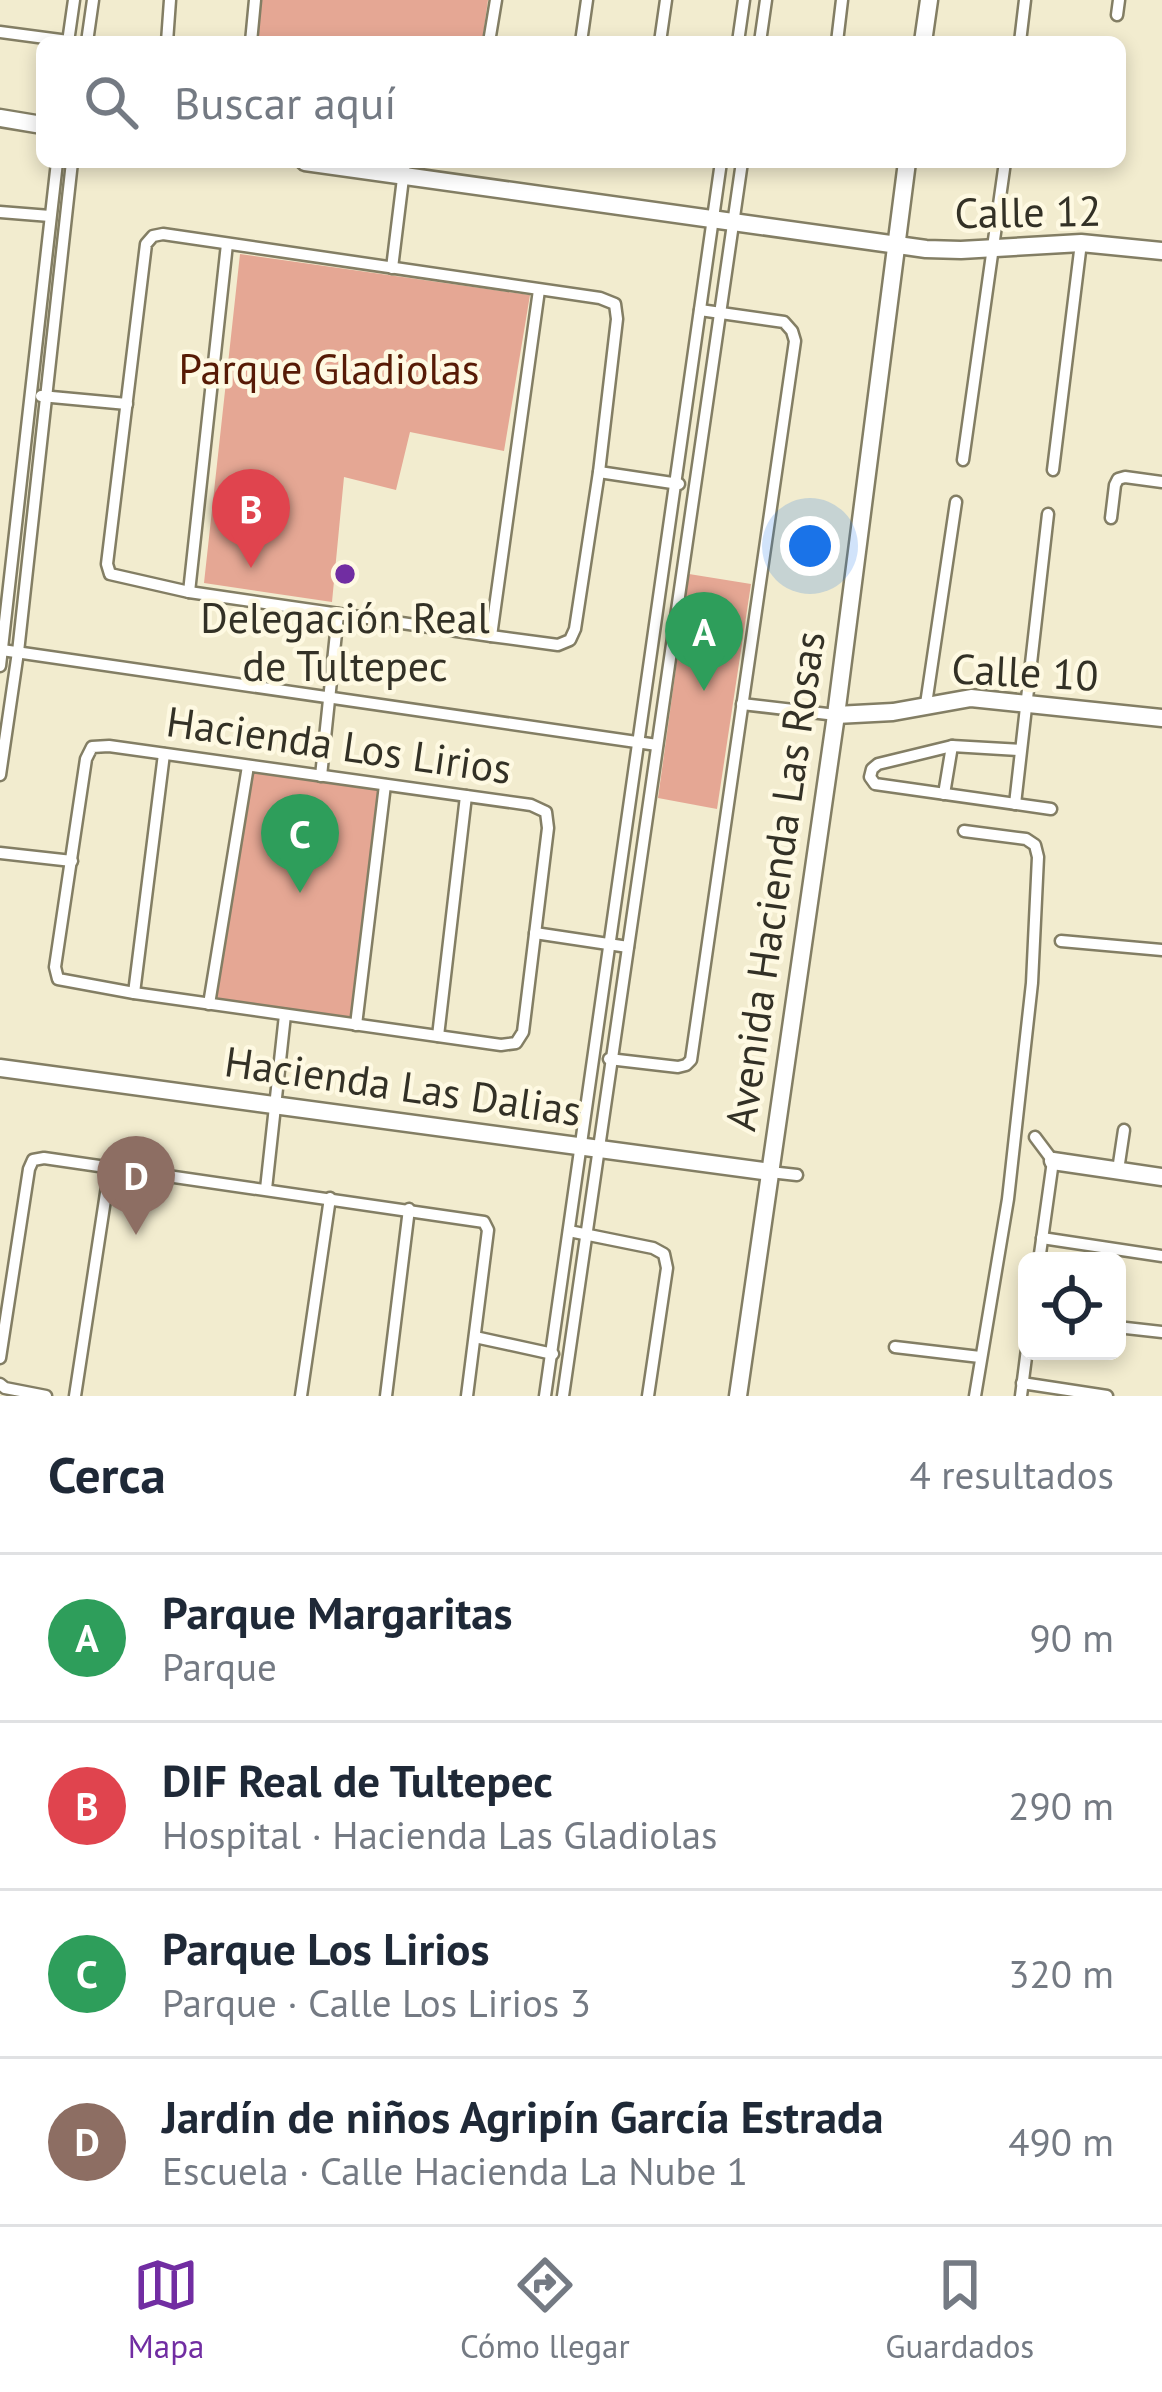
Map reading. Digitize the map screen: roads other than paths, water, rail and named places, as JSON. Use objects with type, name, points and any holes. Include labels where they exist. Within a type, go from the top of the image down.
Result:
[{"type":"street","points":[[69,36],[74,0]]},
{"type":"street","points":[[88,36],[93,0]]},
{"type":"street","points":[[167,36],[170,0]]},
{"type":"street","points":[[252,36],[255,0]]},
{"type":"street","points":[[490,36],[496,0]]},
{"type":"street","points":[[582,36],[587,0]]},
{"type":"street","points":[[661,36],[666,0]]},
{"type":"street","points":[[739,36],[744,0]]},
{"type":"street","points":[[761,36],[766,0]]},
{"type":"street","points":[[838,36],[842,0]]},
{"type":"street","points":[[924,36],[929,0]]},
{"type":"street","points":[[1021,36],[1025,0]]},
{"type":"street","points":[[1117,15],[1119,0]]},
{"type":"street","points":[[0,32],[36,37]]},
{"type":"street","points":[[0,118],[36,124]]},
{"type":"street","points":[[0,666],[56,168]]},
{"type":"street","points":[[0,775],[71,168]]},
{"type":"street","points":[[562,1396],[586,1235],[594,1056],[720,168]]},
{"type":"street","points":[[545,1396],[568,1231],[611,1059],[741,168]]},
{"type":"street","name":"Avenida Hacienda Las Rosas","points":[[738,1396],[836,715],[906,168]]},
{"type":"street","points":[[963,460],[1004,168]]},
{"type":"street","points":[[392,268],[404,169]]},
{"type":"street","name":"Calle 12","points":[[404,169],[944,250],[1081,243],[1162,251]]},
{"type":"street","points":[[0,212],[50,216]]},
{"type":"street","points":[[163,234],[226,244],[600,298],[615,304],[599,472],[570,640],[558,645],[491,636],[189,592],[110,574],[107,564],[146,244],[163,234]]},
{"type":"street","points":[[1053,470],[1081,243]]},
{"type":"street","points":[[189,592],[226,244]]},
{"type":"street","points":[[491,636],[539,290]]},
{"type":"street","points":[[594,1056],[678,1067],[691,1060],[795,341],[784,322],[700,310]]},
{"type":"street","points":[[31,395],[127,404]]},
{"type":"street","points":[[599,472],[695,487]]},
{"type":"street","points":[[1111,518],[1118,479],[1162,482]]},
{"type":"street","points":[[926,704],[956,502]]},
{"type":"street","points":[[1015,804],[1048,514]]},
{"type":"street","points":[[321,776],[338,614]]},
{"type":"street","points":[[2,650],[657,745]]},
{"type":"street","name":"Calle 10","points":[[742,704],[836,715],[892,712],[971,698],[1162,718]]},
{"type":"street","points":[[1020,750],[952,746],[878,764],[872,769],[872,781],[1052,809]]},
{"type":"street","points":[[944,794],[952,746]]},
{"type":"street","name":"Hacienda Los Lirios","points":[[92,747],[248,766],[531,806],[546,812],[524,1032],[516,1043],[501,1045],[134,994],[58,979],[86,759],[92,747]]},
{"type":"street","points":[[134,994],[164,754]]},
{"type":"street","points":[[209,1004],[248,766]]},
{"type":"street","points":[[356,1025],[385,785]]},
{"type":"street","points":[[438,1036],[466,796]]},
{"type":"street","points":[[964,831],[1026,839],[1035,845],[1038,857],[1032,983],[1002,1240],[975,1396]]},
{"type":"street","points":[[0,853],[72,861]]},
{"type":"street","points":[[535,933],[628,946]]},
{"type":"street","points":[[1060,941],[1162,950]]},
{"type":"street","points":[[266,1189],[285,1015]]},
{"type":"street","name":"Hacienda Las Dalias","points":[[0,1068],[797,1175]]},
{"type":"street","points":[[1118,1171],[1124,1130]]},
{"type":"street","points":[[1035,1137],[1053,1161],[1162,1177]]},
{"type":"street","points":[[0,1358],[29,1169],[33,1160],[44,1158],[484,1222],[488,1230],[467,1396]]},
{"type":"street","points":[[1040,1252],[1053,1161]]},
{"type":"street","points":[[75,1396],[110,1167]]},
{"type":"street","points":[[301,1396],[330,1198]]},
{"type":"street","points":[[386,1396],[409,1209]]},
{"type":"street","points":[[568,1231],[652,1248],[664,1255],[668,1268],[648,1396]]},
{"type":"street","points":[[1042,1238],[1162,1256]]},
{"type":"street","points":[[0,1268],[14,1271]]},
{"type":"street","points":[[1126,1328],[1162,1332]]},
{"type":"street","points":[[475,1337],[568,1357]]},
{"type":"street","points":[[896,1347],[980,1357]]},
{"type":"street","points":[[1026,1360],[1022,1390],[1107,1396]]},
{"type":"street","points":[[0,1384],[46,1396]]},
{"type":"place","name":"DIF Real de Tultepec","points":[[251,568]]},
{"type":"place","name":"Delegación Real de Tultepec","points":[[345,574]]},
{"type":"place","name":"Parque Margaritas","points":[[704,691]]},
{"type":"place","name":"Parque Los Lirios","points":[[300,893]]},
{"type":"place","name":"Jardín de niños Agripín García Estrada","points":[[136,1235]]},
{"type":"park label","name":"Parque Gladiolas","points":[[329,369]]}]
